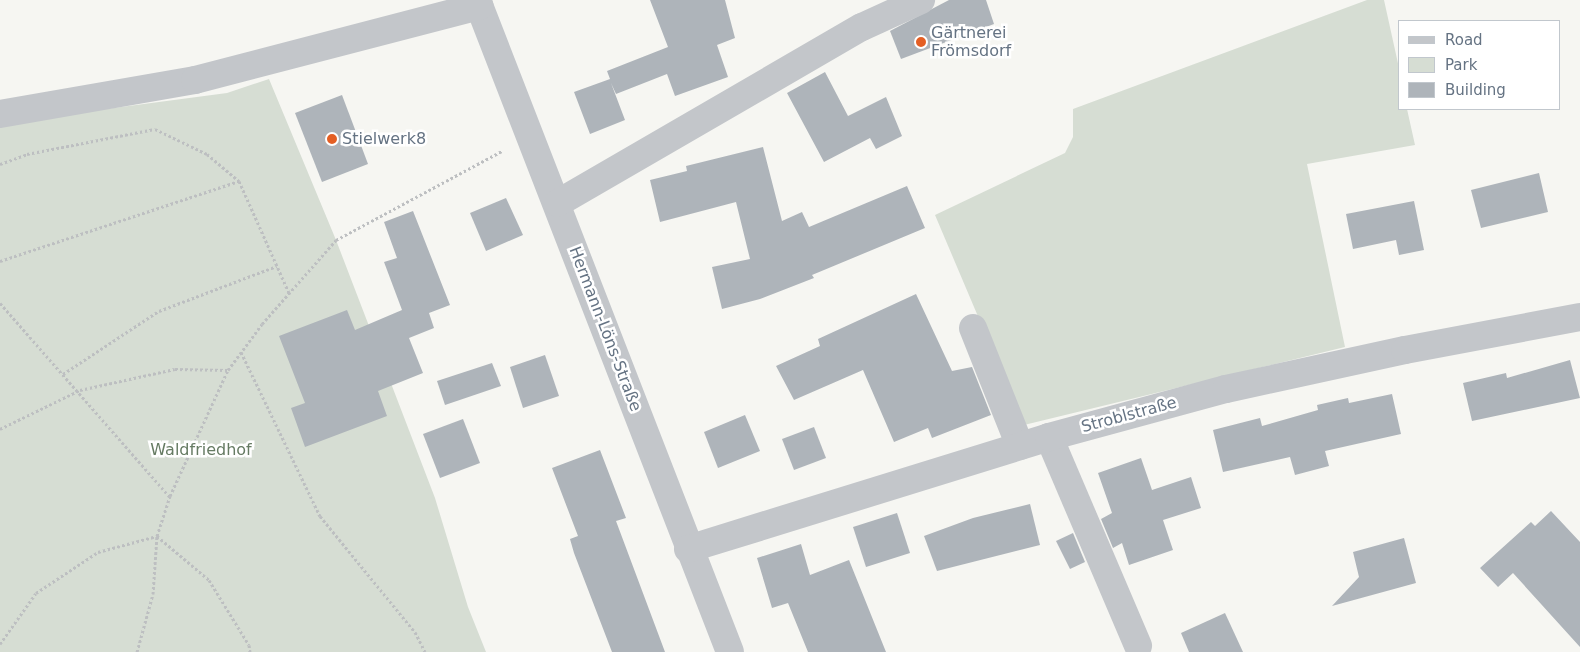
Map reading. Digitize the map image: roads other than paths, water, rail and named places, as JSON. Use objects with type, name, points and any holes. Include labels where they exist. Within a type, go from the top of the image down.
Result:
[{"type":"street","points":[[558,203],[862,27],[921,0]]},
{"type":"street","points":[[0,114],[196,80],[478,3]]},
{"type":"street","name":"Hermann-Löns-Straße","points":[[478,3],[558,203],[688,549],[730,652]]},
{"type":"street","name":"Stroblstraße","points":[[688,549],[1049,437],[1235,386],[1405,350],[1580,317]]},
{"type":"street","points":[[973,328],[1020,446]]},
{"type":"street","points":[[1049,437],[1138,646]]},
{"type":"place","name":"Gärtnerei Frömsdorf","points":[[921,42]]},
{"type":"place","name":"Stielwerk8","points":[[332,139]]},
{"type":"park label","name":"Waldfriedhof","points":[[201,450]]}]
